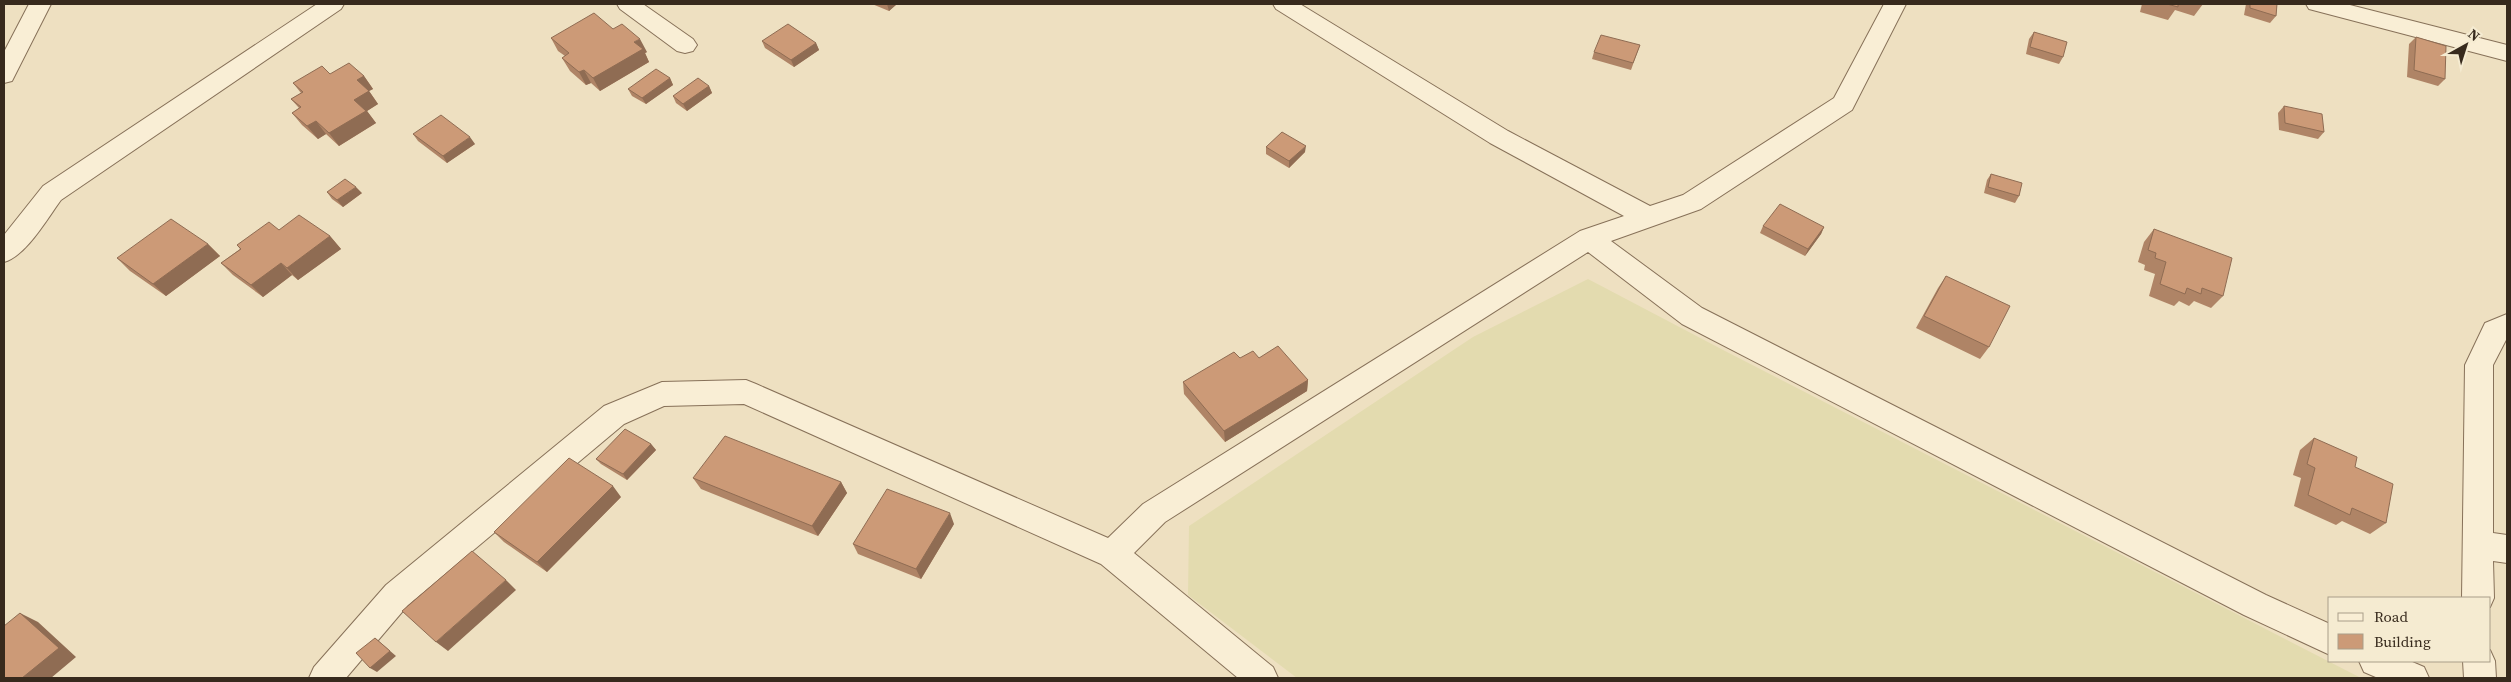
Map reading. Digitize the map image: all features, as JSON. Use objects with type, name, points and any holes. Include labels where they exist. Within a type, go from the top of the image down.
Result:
[{"type":"street","points":[[4,75],[40,4]]},
{"type":"street","points":[[4,252],[25,230],[52,193],[333,4]]},
{"type":"street","points":[[628,4],[685,45]]},
{"type":"street","points":[[1284,4],[1499,137],[1648,217]]},
{"type":"street","points":[[1112,554],[1154,514],[1589,238],[1692,202],[1843,104],[1895,4]]},
{"type":"street","points":[[2317,4],[2507,54]]},
{"type":"street","points":[[1589,238],[1692,316],[2246,601],[2328,639]]},
{"type":"street","points":[[2478,597],[2479,365],[2495,331],[2507,324]]},
{"type":"street","points":[[325,678],[397,595],[614,415],[662,394],[746,392],[1112,554],[1262,678]]},
{"type":"street","points":[[2478,545],[2507,549]]},
{"type":"street","points":[[2377,662],[2413,678]]},
{"type":"street","points":[[2479,662],[2480,678]]},
{"type":"shaded area","points":[[1588,279],[2361,678],[1297,678],[1188,595],[1189,526],[1473,337]]},
{"type":"building","points":[[2167,4],[2178,4],[2178,7]]},
{"type":"building","points":[[2250,4],[2277,4],[2276,16],[2250,8]]},
{"type":"building","points":[[594,13],[613,29],[622,24],[640,39],[634,42],[643,49],[593,78],[584,70],[579,72],[562,58],[569,53],[551,38]]},
{"type":"building","points":[[788,24],[816,43],[791,60],[762,41]]},
{"type":"building","points":[[2034,32],[2067,42],[2063,57],[2030,47]]},
{"type":"building","points":[[1601,35],[1640,45],[1633,63],[1594,52]]},
{"type":"building","points":[[2416,37],[2446,46],[2445,79],[2414,70]]},
{"type":"building","points":[[349,63],[364,76],[357,80],[369,91],[354,100],[366,111],[329,133],[316,121],[307,126],[292,113],[301,107],[291,99],[303,92],[293,83],[322,66],[330,74]]},
{"type":"building","points":[[656,69],[670,78],[642,98],[628,89]]},
{"type":"building","points":[[698,78],[709,86],[683,104],[673,96]]},
{"type":"building","points":[[2284,106],[2322,114],[2324,132],[2285,123]]},
{"type":"building","points":[[441,115],[470,137],[443,156],[413,134]]},
{"type":"building","points":[[1282,132],[1306,146],[1289,161],[1266,147]]},
{"type":"building","points":[[1991,174],[2022,183],[2019,196],[1988,187]]},
{"type":"building","points":[[345,179],[356,187],[337,200],[327,192]]},
{"type":"building","points":[[1780,204],[1824,227],[1808,249],[1763,226]]},
{"type":"building","points":[[299,215],[330,236],[287,268],[281,263],[251,285],[221,263],[241,249],[237,245],[269,222],[279,230]]},
{"type":"building","points":[[171,219],[208,244],[153,284],[117,258]]},
{"type":"building","points":[[2154,229],[2232,258],[2223,296],[2202,288],[2201,294],[2187,288],[2185,294],[2160,284],[2166,262],[2155,258],[2156,253],[2148,250]]},
{"type":"building","points":[[1946,276],[2010,306],[1989,347],[1924,316]]},
{"type":"building","points":[[1278,346],[1308,380],[1224,431],[1183,382],[1234,352],[1240,358],[1253,351],[1259,358]]},
{"type":"building","points":[[625,429],[651,444],[623,474],[596,459]]},
{"type":"building","points":[[725,436],[841,482],[812,526],[693,478]]},
{"type":"building","points":[[2314,438],[2357,457],[2355,467],[2393,484],[2386,523],[2352,508],[2350,515],[2308,495],[2315,468],[2307,464]]},
{"type":"building","points":[[569,458],[613,486],[537,562],[494,532]]},
{"type":"building","points":[[887,489],[950,513],[916,569],[853,544]]},
{"type":"building","points":[[472,551],[506,580],[436,642],[402,611]]},
{"type":"building","points":[[20,613],[59,648],[22,678],[4,678],[4,626]]},
{"type":"building","points":[[375,638],[390,651],[370,668],[356,653]]}]
